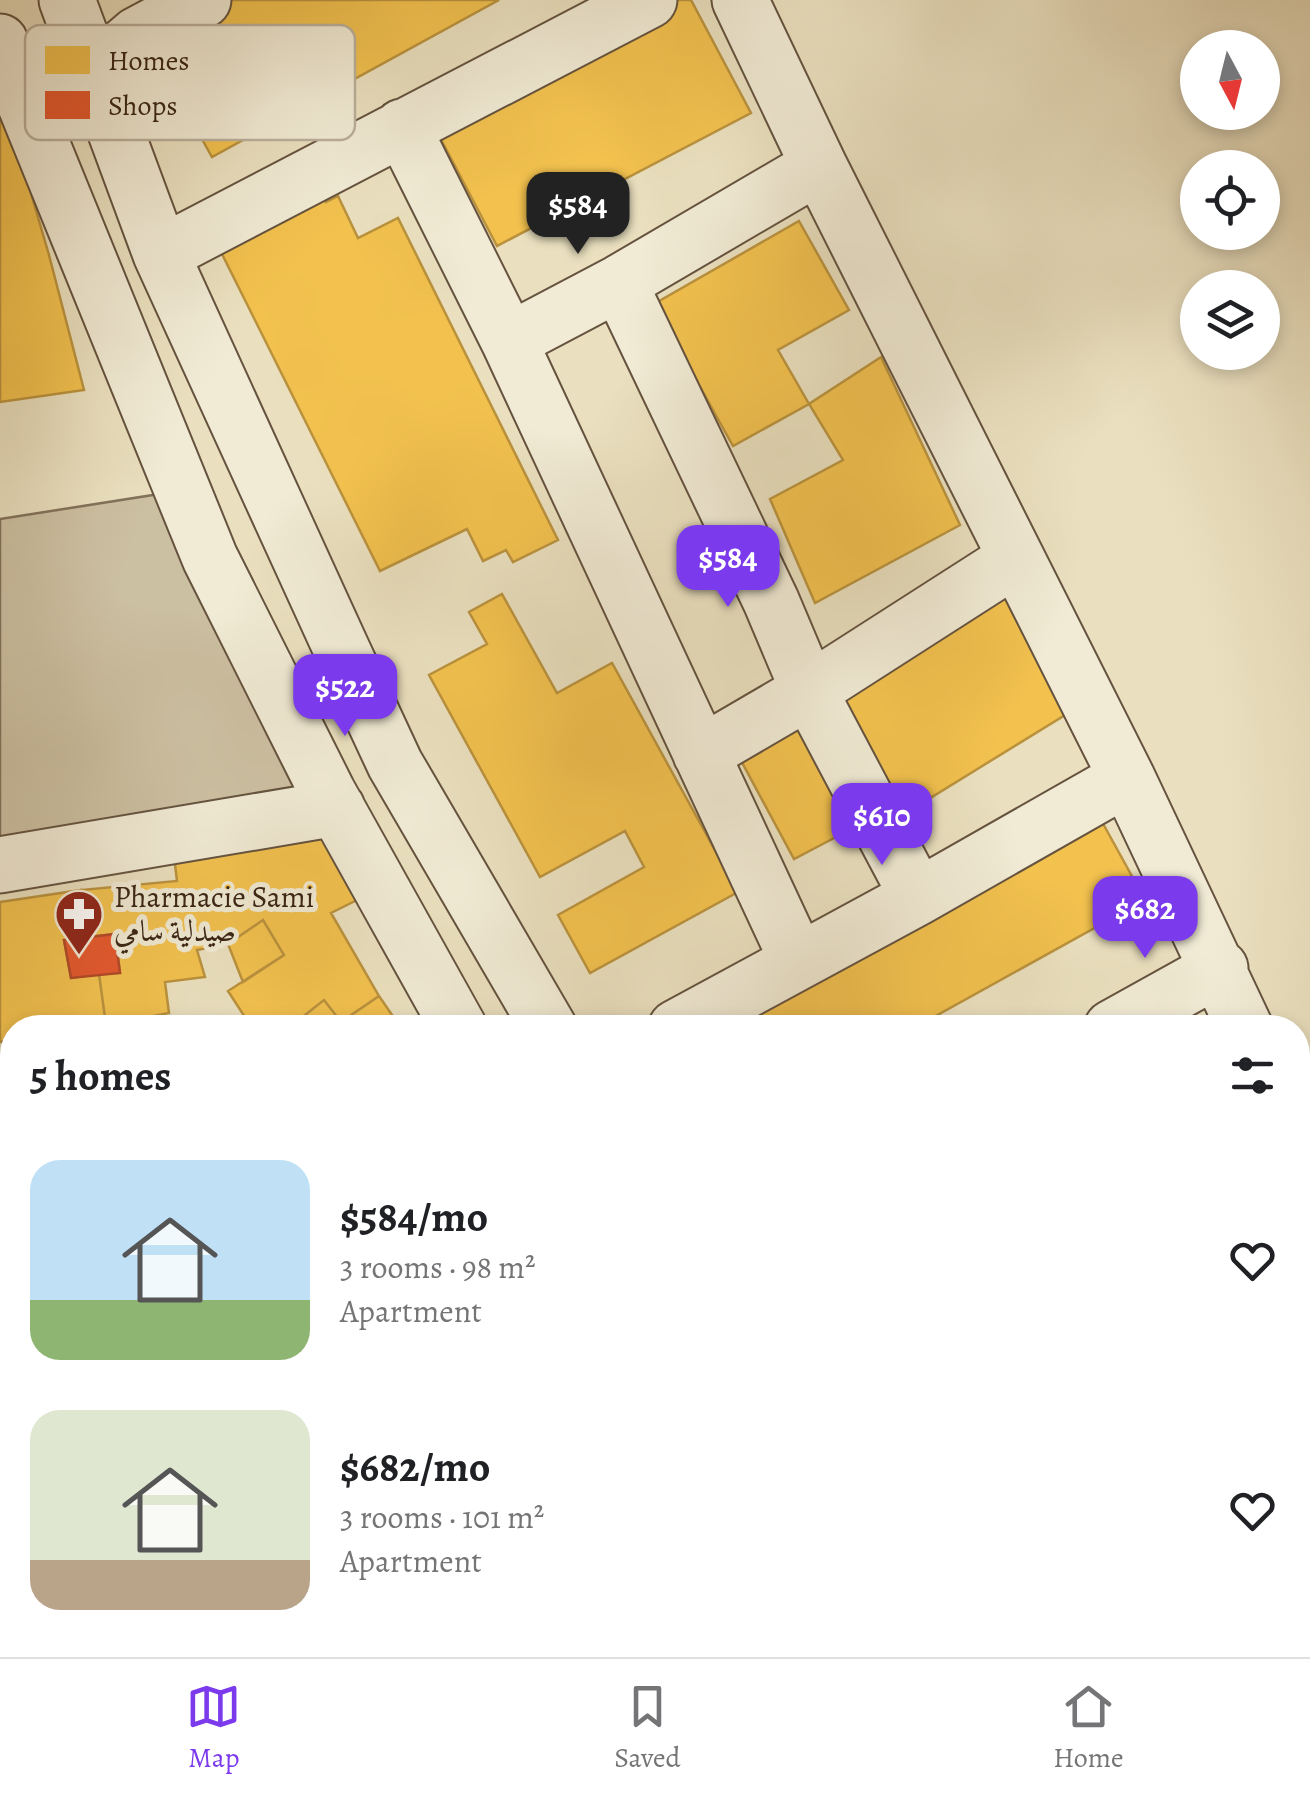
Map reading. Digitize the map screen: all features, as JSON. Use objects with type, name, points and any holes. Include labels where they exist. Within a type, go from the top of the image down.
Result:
[{"type":"street","points":[[157,25],[203,0]]},
{"type":"street","points":[[160,254],[648,0]]},
{"type":"street","points":[[740,0],[818,166],[1127,778],[1240,1015]]},
{"type":"street","points":[[4,61],[25,112]]},
{"type":"street","points":[[402,128],[509,341],[797,959]]},
{"type":"street","points":[[37,140],[210,558],[332,800],[452,1015]]},
{"type":"street","points":[[118,140],[160,254],[396,764],[542,1015]]},
{"type":"street","points":[[509,341],[619,283],[818,166]]},
{"type":"street","points":[[619,283],[810,690],[918,897]]},
{"type":"street","points":[[701,754],[810,690],[1015,559]]},
{"type":"street","points":[[0,865],[332,800],[396,764]]},
{"type":"street","points":[[699,1015],[1127,778]]},
{"type":"street","points":[[365,855],[432,829]]},
{"type":"street","points":[[1135,1015],[1220,968]]},
{"type":"shaded area","points":[[166,493],[304,800],[0,843],[0,519]]},
{"type":"building: Homes","points":[[225,0],[499,0],[355,79],[355,25],[179,25]]},
{"type":"building: Homes","points":[[677,0],[691,0],[751,113],[497,246],[435,128]]},
{"type":"building: Homes","points":[[0,87],[84,390],[0,402]]},
{"type":"building: Homes","points":[[203,140],[243,140],[212,157]]},
{"type":"building: Homes","points":[[315,179],[326,202],[338,196],[358,238],[398,218],[558,540],[513,562],[506,550],[483,561],[467,529],[380,571],[210,230]]},
{"type":"building: Homes","points":[[799,221],[849,310],[778,350],[809,404],[733,446],[654,304]]},
{"type":"building: Homes","points":[[881,357],[960,525],[815,603],[770,499],[843,460],[809,404]]},
{"type":"building: Homes","points":[[1000,581],[1078,707],[906,813],[828,687]]},
{"type":"building: Homes","points":[[502,594],[557,693],[612,663],[738,892],[590,973],[558,915],[644,867],[625,831],[540,877],[429,675],[487,644],[469,612]]},
{"type":"building: Homes","points":[[803,703],[855,827],[794,859],[731,742]]},
{"type":"building: Homes","points":[[1095,809],[1145,900],[937,1015],[723,1015]]},
{"type":"building: Homes","points":[[322,835],[357,900],[331,913],[379,996],[351,1015],[336,1015],[324,1000],[305,1015],[244,1015],[228,991],[284,955],[263,920],[228,944],[197,950],[205,977],[165,982],[169,1013],[105,1015],[99,974],[120,973],[115,934],[87,937],[81,890],[177,881],[174,856]]},
{"type":"building: Homes","points":[[81,890],[87,937],[64,940],[71,978],[99,974],[105,1015],[0,1015],[0,902]]},
{"type":"building: Homes","points":[[263,920],[284,955],[243,982],[228,944]]},
{"type":"building: Homes","points":[[379,996],[392,1015],[351,1015]]},
{"type":"building: Homes","points":[[324,1000],[336,1015],[305,1015]]},
{"type":"building: Shops","points":[[115,934],[120,973],[71,978],[64,940]]},
{"type":"place","name":"Pharmacie Sami صيدلية سامي","points":[[79,956]]}]
